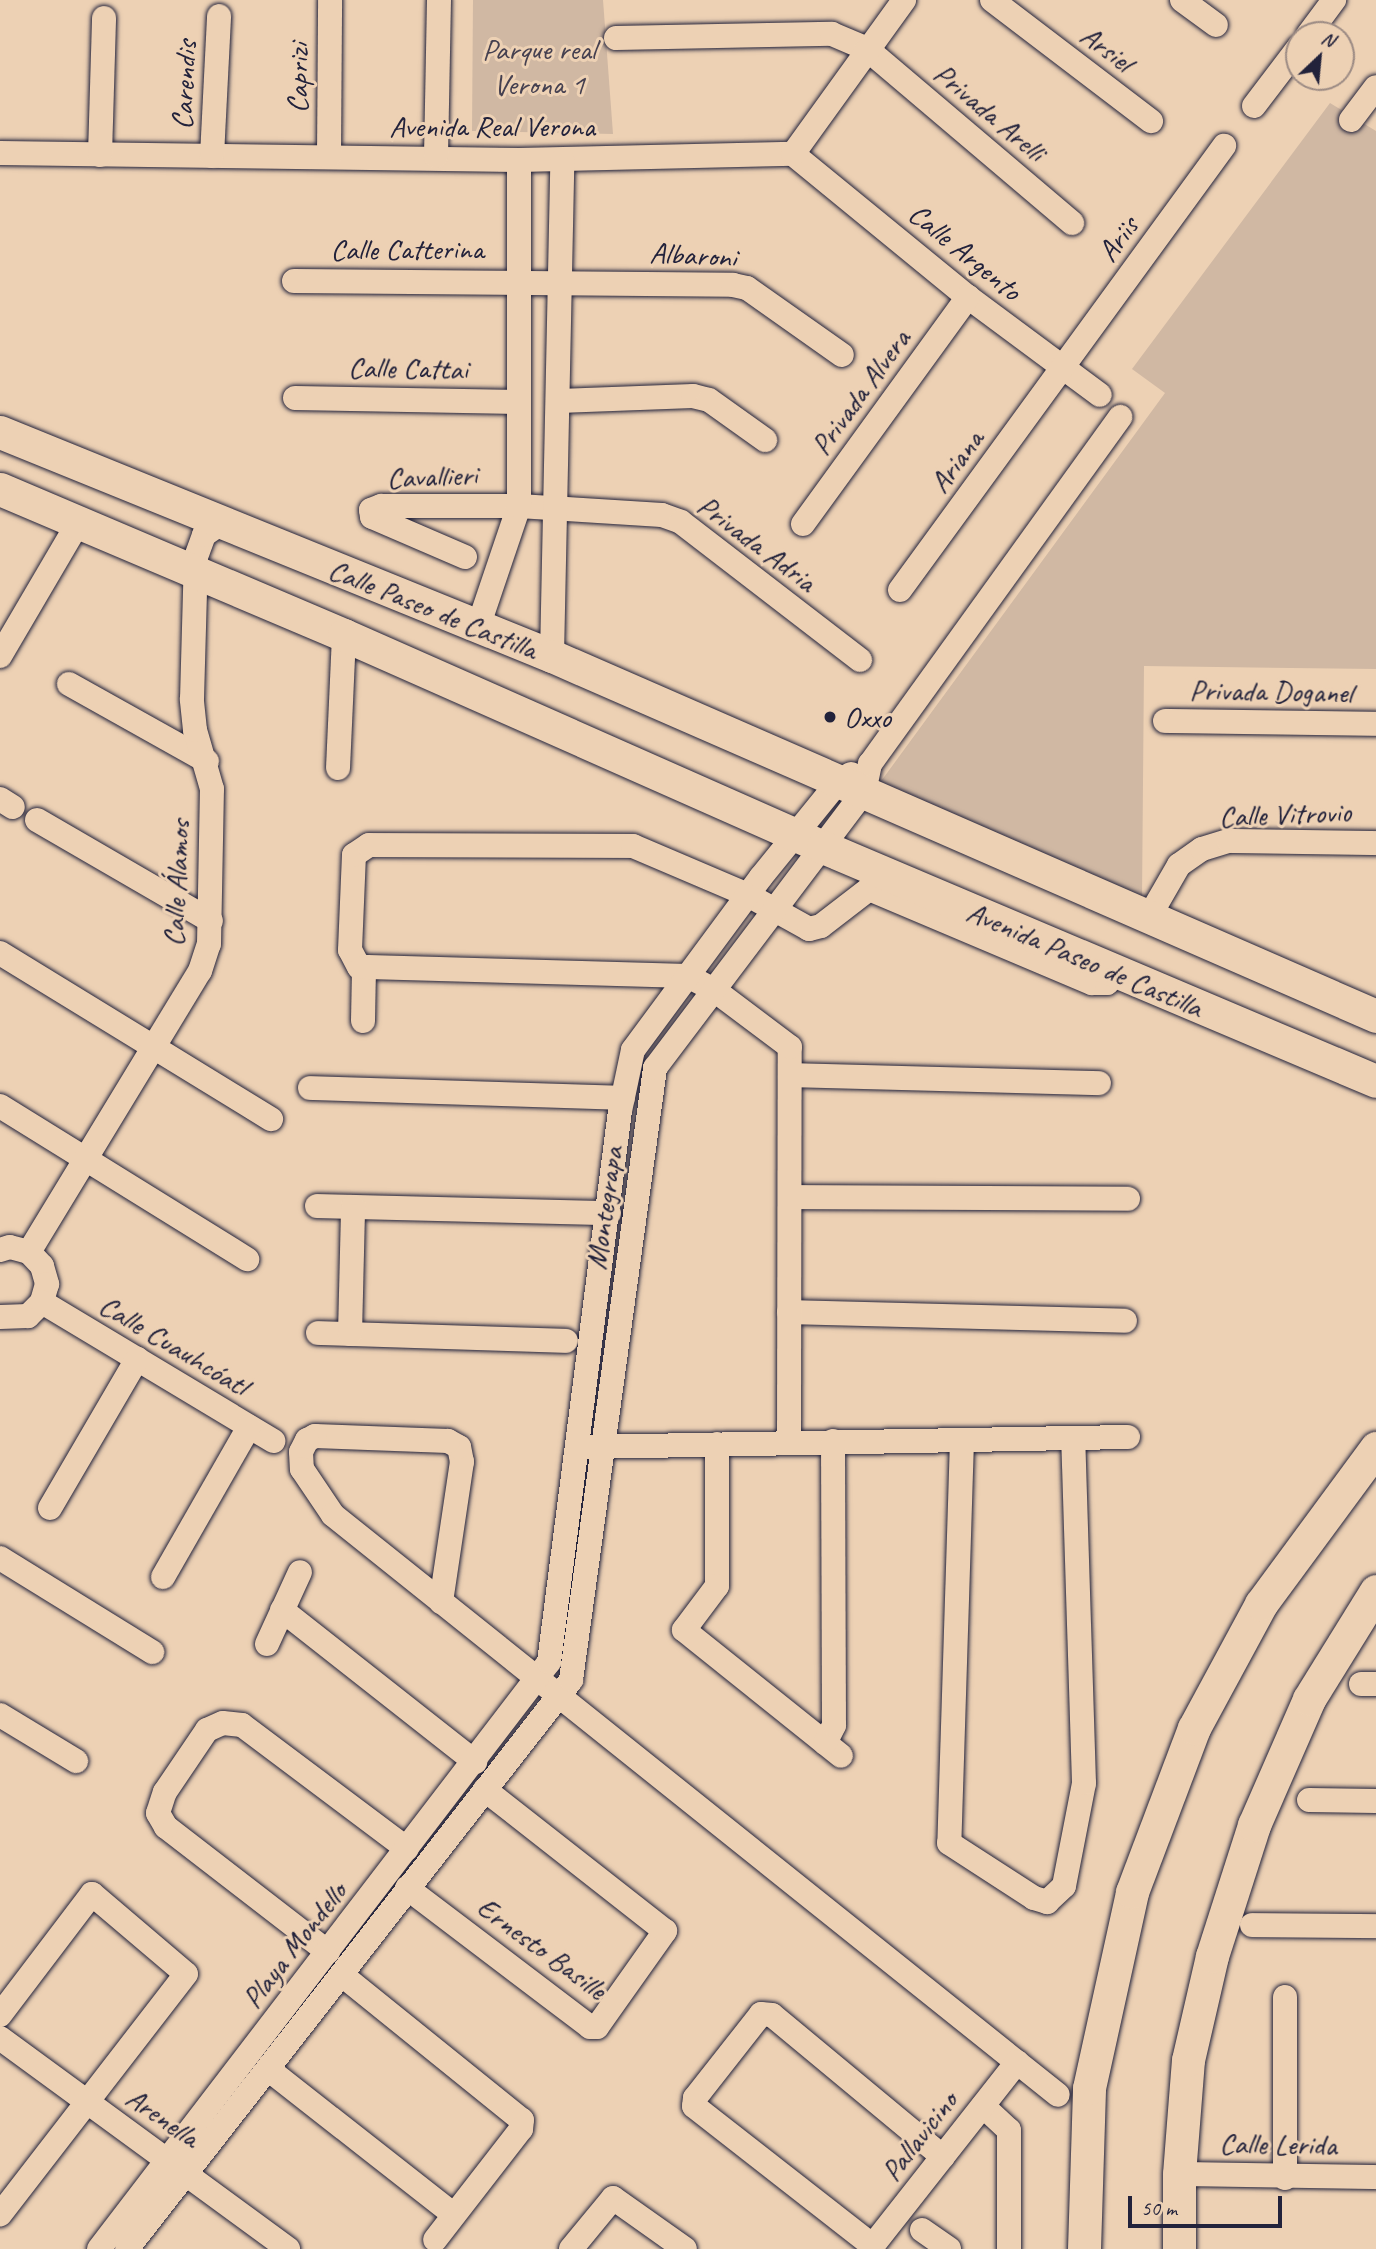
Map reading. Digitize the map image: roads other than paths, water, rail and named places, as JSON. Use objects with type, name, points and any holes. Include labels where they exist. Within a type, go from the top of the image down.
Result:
[{"type":"street","name":"Caprizi","points":[[328,157],[330,0]]},
{"type":"street","points":[[436,156],[439,0]]},
{"type":"street","points":[[793,154],[904,0]]},
{"type":"street","name":"Arsiel","points":[[992,0],[1151,121]]},
{"type":"street","points":[[1182,0],[1216,25]]},
{"type":"street","points":[[1318,21],[1334,0]]},
{"type":"street","name":"Carendis","points":[[212,156],[219,16]]},
{"type":"street","points":[[100,155],[104,18]]},
{"type":"street","name":"Privada Arelli","points":[[616,38],[832,34],[867,49],[1072,223]]},
{"type":"street","points":[[1254,106],[1285,65]]},
{"type":"street","points":[[1351,120],[1376,87]]},
{"type":"street","name":"Ariis","points":[[1064,369],[1224,146]]},
{"type":"street","name":"Avenida Real Verona","points":[[0,153],[436,156],[519,160],[793,154]]},
{"type":"street","name":"Calle Argento","points":[[793,154],[968,297],[1100,395]]},
{"type":"street","points":[[478,627],[519,506],[519,160]]},
{"type":"street","points":[[552,656],[562,281],[562,160]]},
{"type":"street","name":"Calle Catterina","points":[[294,281],[520,281]]},
{"type":"street","name":"Albaroni","points":[[520,281],[747,288],[842,355]]},
{"type":"street","name":"Privada Alvera","points":[[803,523],[968,297]]},
{"type":"street","name":"Ariana","points":[[900,590],[1064,369]]},
{"type":"street","points":[[559,401],[693,396],[709,400],[765,440]]},
{"type":"street","name":"Calle Cattai","points":[[295,398],[519,402]]},
{"type":"street","name":"Montegrapa","points":[[560,1696],[571,1680],[609,1213],[623,1098],[633,1050],[748,895],[800,853],[858,779],[1120,417]]},
{"type":"street","name":"Calle Paseo de Castilla","points":[[0,432],[220,524],[858,779]]},
{"type":"street","name":"Calle Paseo de Castilla","points":[[0,489],[344,635],[800,853]]},
{"type":"street","name":"Cavallieri","points":[[465,557],[372,517],[371,510],[381,506],[519,506]]},
{"type":"street","name":"Privada Adria","points":[[519,506],[662,515],[681,522],[860,660]]},
{"type":"street","points":[[0,656],[78,523]]},
{"type":"street","name":"Calle Álamos","points":[[29,1252],[200,971],[211,921],[212,789],[207,761],[195,730],[192,699],[197,545],[220,524]]},
{"type":"street","points":[[338,768],[344,635]]},
{"type":"street","points":[[69,684],[207,761]]},
{"type":"street","name":"Privada Doganel","points":[[1165,721],[1376,724]]},
{"type":"street","points":[[858,779],[1149,917],[1376,1016]]},
{"type":"street","points":[[37,820],[211,921]]},
{"type":"street","name":"Calle Vitrovio","points":[[1149,917],[1179,865],[1202,849],[1230,841],[1376,842]]},
{"type":"street","points":[[789,1441],[790,1047],[714,990],[688,976],[364,969],[352,960],[350,950],[353,864],[358,851],[369,845],[633,846],[748,895],[809,929],[821,926],[869,889],[1092,983],[1107,983],[1117,973]]},
{"type":"street","name":"Montegrapa","points":[[538,1679],[549,1662],[591,1447],[654,1068],[775,911],[800,853]]},
{"type":"street","name":"Avenida Paseo de Castilla","points":[[800,853],[1117,973],[1376,1081]]},
{"type":"street","points":[[0,953],[156,1045],[271,1119]]},
{"type":"street","points":[[363,1021],[364,969]]},
{"type":"street","points":[[790,1074],[1099,1083]]},
{"type":"street","points":[[310,1088],[623,1098]]},
{"type":"street","points":[[0,1106],[247,1259]]},
{"type":"street","points":[[791,1197],[1128,1199]]},
{"type":"street","points":[[317,1206],[609,1213]]},
{"type":"street","points":[[350,1334],[353,1207]]},
{"type":"street","points":[[0,1250],[10,1247],[29,1252],[42,1266],[47,1284],[42,1303],[28,1316],[0,1317]]},
{"type":"street","name":"Calle Cuauhcóatl","points":[[42,1303],[273,1441]]},
{"type":"street","points":[[789,1312],[1125,1321]]},
{"type":"street","points":[[318,1333],[566,1341]]},
{"type":"street","points":[[50,1507],[137,1359]]},
{"type":"street","points":[[163,1577],[249,1427]]},
{"type":"street","points":[[441,1602],[463,1462],[459,1447],[448,1441],[315,1436],[307,1440],[301,1452],[302,1469],[333,1515],[441,1602],[1058,2095]]},
{"type":"street","points":[[591,1447],[789,1441],[1128,1437]]},
{"type":"street","points":[[962,1440],[949,1843],[1034,1898],[1047,1902],[1064,1886],[1084,1783],[1073,1438]]},
{"type":"street","points":[[717,1444],[717,1586],[684,1630],[833,1749],[833,1441]]},
{"type":"street","points":[[1084,2249],[1089,2088],[1132,1892],[1194,1728],[1261,1604],[1376,1448]]},
{"type":"street","points":[[0,1558],[152,1652]]},
{"type":"street","points":[[267,1644],[300,1572]]},
{"type":"street","points":[[1178,2249],[1179,2174],[1191,2047],[1212,1956],[1254,1825],[1309,1699],[1376,1591]]},
{"type":"street","points":[[282,1611],[475,1762]]},
{"type":"street","name":"Playa Mondello","points":[[127,2249],[177,2165],[328,1952],[538,1679]]},
{"type":"street","name":"Playa Mondello","points":[[99,2249],[268,2069],[407,1888],[560,1696]]},
{"type":"street","points":[[0,1716],[76,1761]]},
{"type":"street","points":[[328,1952],[166,1827],[158,1813],[165,1792],[207,1730],[223,1723],[242,1725],[407,1849]]},
{"type":"street","name":"Ernesto Basille","points":[[407,1888],[590,2027],[597,2027],[665,1931],[485,1790]]},
{"type":"street","points":[[1310,1800],[1376,1801]]},
{"type":"street","points":[[0,2015],[92,1894],[186,1974],[0,2215]]},
{"type":"street","points":[[1252,1925],[1376,1926]]},
{"type":"street","points":[[342,1975],[522,2120],[520,2129],[435,2240]]},
{"type":"street","points":[[1285,1997],[1285,2178]]},
{"type":"street","points":[[872,2247],[694,2106],[695,2098],[753,2024],[761,2014],[772,2015],[943,2157]]},
{"type":"street","name":"Arenella","points":[[0,2038],[177,2165],[288,2249]]},
{"type":"street","name":"Pallavicino","points":[[872,2247],[1017,2062]]},
{"type":"street","points":[[268,2069],[454,2215]]},
{"type":"street","points":[[983,2106],[1009,2130],[1009,2249]]},
{"type":"street","name":"Calle Lerida","points":[[1179,2174],[1285,2178],[1376,2177]]},
{"type":"street","points":[[571,2249],[613,2198],[685,2249]]},
{"type":"street","points":[[922,2230],[949,2249]]},
{"type":"place","name":"Oxxo","points":[[830,717]]},
{"type":"park label","name":"Parque real Verona 1","points":[[539,66]]}]
